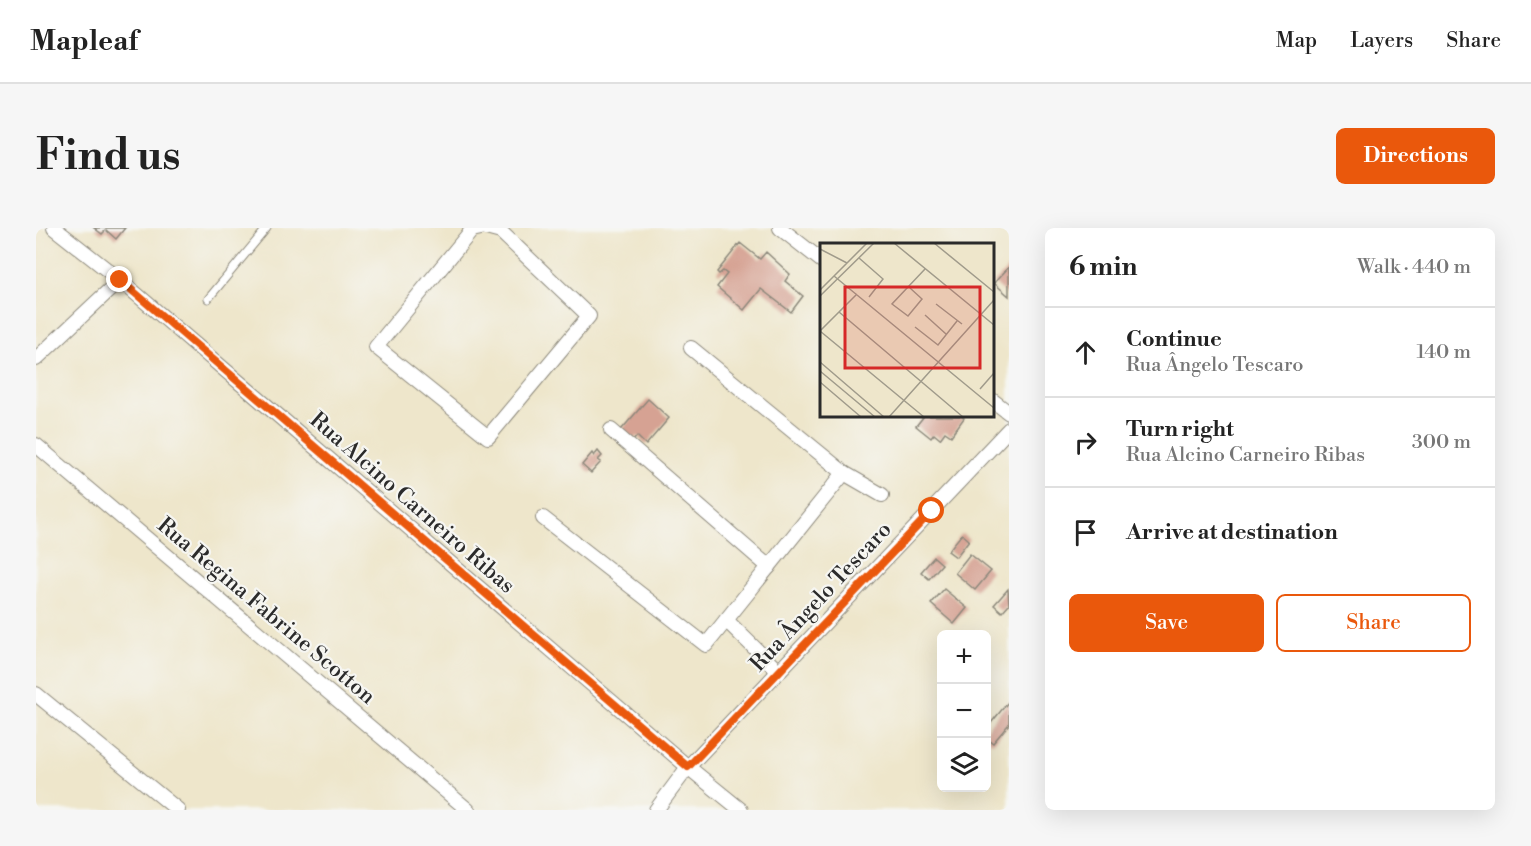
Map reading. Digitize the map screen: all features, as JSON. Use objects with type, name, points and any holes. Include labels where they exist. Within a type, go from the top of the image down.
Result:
[{"type":"street","name":"Rua Alcino Carneiro Ribas","points":[[54,228],[120,280],[741,810]]},
{"type":"street","points":[[481,228],[472,230],[376,347],[488,437],[589,316],[502,230],[486,228]]},
{"type":"street","points":[[780,228],[820,259]]},
{"type":"street","points":[[36,359],[120,280]]},
{"type":"street","points":[[691,348],[844,473],[882,495]]},
{"type":"street","points":[[994,401],[1009,413]]},
{"type":"street","name":"Rua Ângelo Tescaro","points":[[656,810],[688,767],[1009,429]]},
{"type":"street","points":[[611,430],[769,567]]},
{"type":"street","name":"Rua Regina Fabrine Scotton","points":[[36,445],[468,810]]},
{"type":"street","points":[[543,518],[706,645],[844,473]]},
{"type":"street","points":[[726,620],[779,672]]},
{"type":"street","points":[[36,694],[178,810]]},
{"type":"lane","points":[[208,299],[267,228]]},
{"type":"building","points":[[94,228],[125,228],[116,239],[106,230],[102,234]]},
{"type":"building","points":[[740,243],[760,259],[766,252],[790,274],[785,281],[803,296],[791,312],[761,289],[744,310],[717,287],[727,274],[723,271],[719,274],[717,272]]},
{"type":"building","points":[[1009,267],[1009,296],[994,283]]},
{"type":"building","points":[[648,399],[669,418],[646,445],[637,436],[633,441],[621,430]]},
{"type":"building","points":[[923,417],[964,418],[951,436],[945,432],[940,439],[934,434],[931,438],[916,426]]},
{"type":"building","points":[[598,451],[602,456],[598,460],[601,462],[591,473],[582,465],[592,453],[594,456]]},
{"type":"building","points":[[962,534],[969,540],[956,557],[948,551]]},
{"type":"building","points":[[970,554],[991,571],[975,590],[955,573]]},
{"type":"building","points":[[934,557],[942,564],[929,579],[921,572]]},
{"type":"building","points":[[944,589],[967,608],[954,624],[931,604]]},
{"type":"building","points":[[1008,589],[1009,604],[1002,612],[994,605]]},
{"type":"building","points":[[1009,701],[1009,724],[993,743],[991,742],[991,723]]},
{"type":"route","points":[[120,280],[688,767],[932,511]]}]
